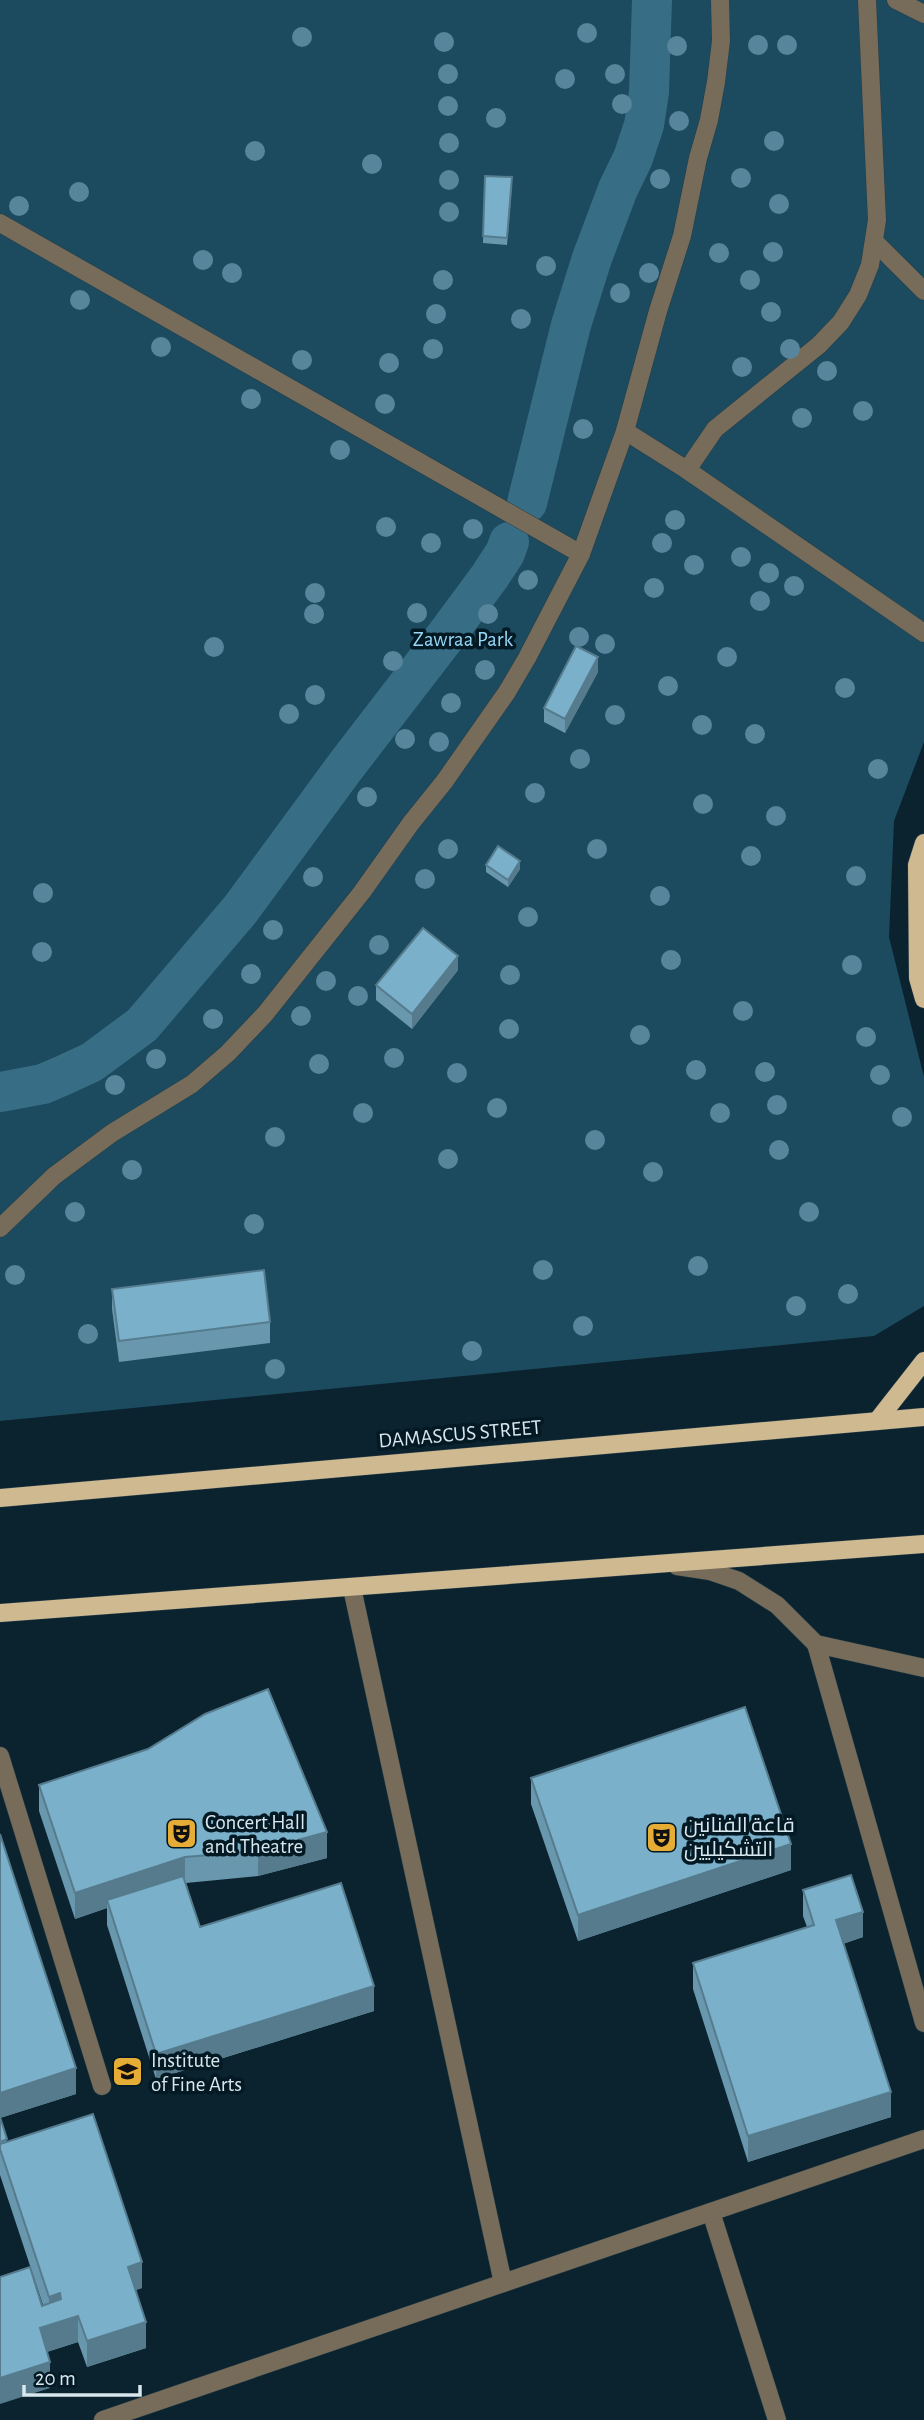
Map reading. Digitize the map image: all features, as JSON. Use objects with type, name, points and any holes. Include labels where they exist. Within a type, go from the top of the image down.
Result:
[{"type":"main road","points":[[924,843],[917,865],[918,978],[924,999]]},
{"type":"main road","points":[[877,1421],[924,1361]]},
{"type":"main road","name":"DAMASCUS STREET","points":[[0,1498],[924,1417]]},
{"type":"main road","points":[[0,1613],[924,1544]]},
{"type":"street","points":[[0,1228],[54,1176],[112,1133],[192,1084],[228,1053],[265,1014],[362,892],[475,739],[527,658],[581,554],[625,431],[682,236],[709,120],[721,41],[720,0]]},
{"type":"street","points":[[687,470],[715,429],[819,345],[841,322],[858,295],[870,265],[877,219],[867,0]]},
{"type":"street","points":[[896,0],[924,14]]},
{"type":"street","points":[[0,223],[581,554]]},
{"type":"street","points":[[875,242],[924,291]]},
{"type":"street","points":[[625,431],[687,470],[924,633]]},
{"type":"street","points":[[660,1563],[710,1571],[739,1581],[777,1605],[816,1644],[924,2024]]},
{"type":"street","points":[[352,1588],[503,2283]]},
{"type":"street","points":[[816,1644],[924,1668]]},
{"type":"street","points":[[0,1756],[102,2086]]},
{"type":"street","points":[[103,2420],[924,2139]]},
{"type":"street","points":[[711,2212],[777,2420]]},
{"type":"green space","name":"Zawraa Park","points":[[0,0],[924,0],[924,742],[894,821],[889,937],[924,1077],[924,1306],[874,1336],[0,1421]]},
{"type":"building","points":[[485,176],[512,177],[507,238],[483,236]]},
{"type":"building","points":[[576,646],[598,657],[565,719],[544,708]]},
{"type":"building","points":[[498,846],[520,861],[508,880],[486,865]]},
{"type":"building","points":[[423,928],[458,956],[412,1014],[376,985]]},
{"type":"building","points":[[264,1270],[270,1322],[119,1341],[112,1289]]},
{"type":"building","name":"Concert Hall and Theatre","points":[[268,1689],[327,1832],[258,1851],[185,1857],[75,1893],[39,1785],[148,1749],[205,1714]]},
{"type":"building","name":"قاعة الفنانين التشكيليين","points":[[745,1707],[791,1844],[578,1915],[531,1778]]},
{"type":"building","points":[[0,1834],[76,2068],[0,2093]]},
{"type":"building","points":[[851,1875],[863,1912],[836,1920],[891,2092],[748,2136],[693,1963],[814,1925],[803,1890]]},
{"type":"building","points":[[183,1876],[200,1927],[341,1883],[374,1986],[156,2054],[107,1900]]},
{"type":"building","points":[[93,2114],[142,2262],[128,2267],[146,2322],[87,2341],[78,2316],[40,2328],[50,2362],[0,2378],[0,2277],[30,2267],[42,2306],[61,2299],[60,2293],[49,2297],[0,2144]]},
{"type":"building","points":[[0,2117],[7,2139],[0,2142]]},
{"type":"waterway","points":[[527,503],[571,325],[592,258],[644,125],[649,92],[652,0]]},
{"type":"waterway","points":[[0,1092],[43,1084],[92,1062],[142,1025],[240,910],[490,576],[509,542]]},
{"type":"place","name":"Concert Hall and Theatre","points":[[182,1834]]},
{"type":"place","name":"قاعة الفنانين التشكيليين","points":[[661,1837]]},
{"type":"place","name":"Institute of Fine Arts","points":[[128,2072]]}]
